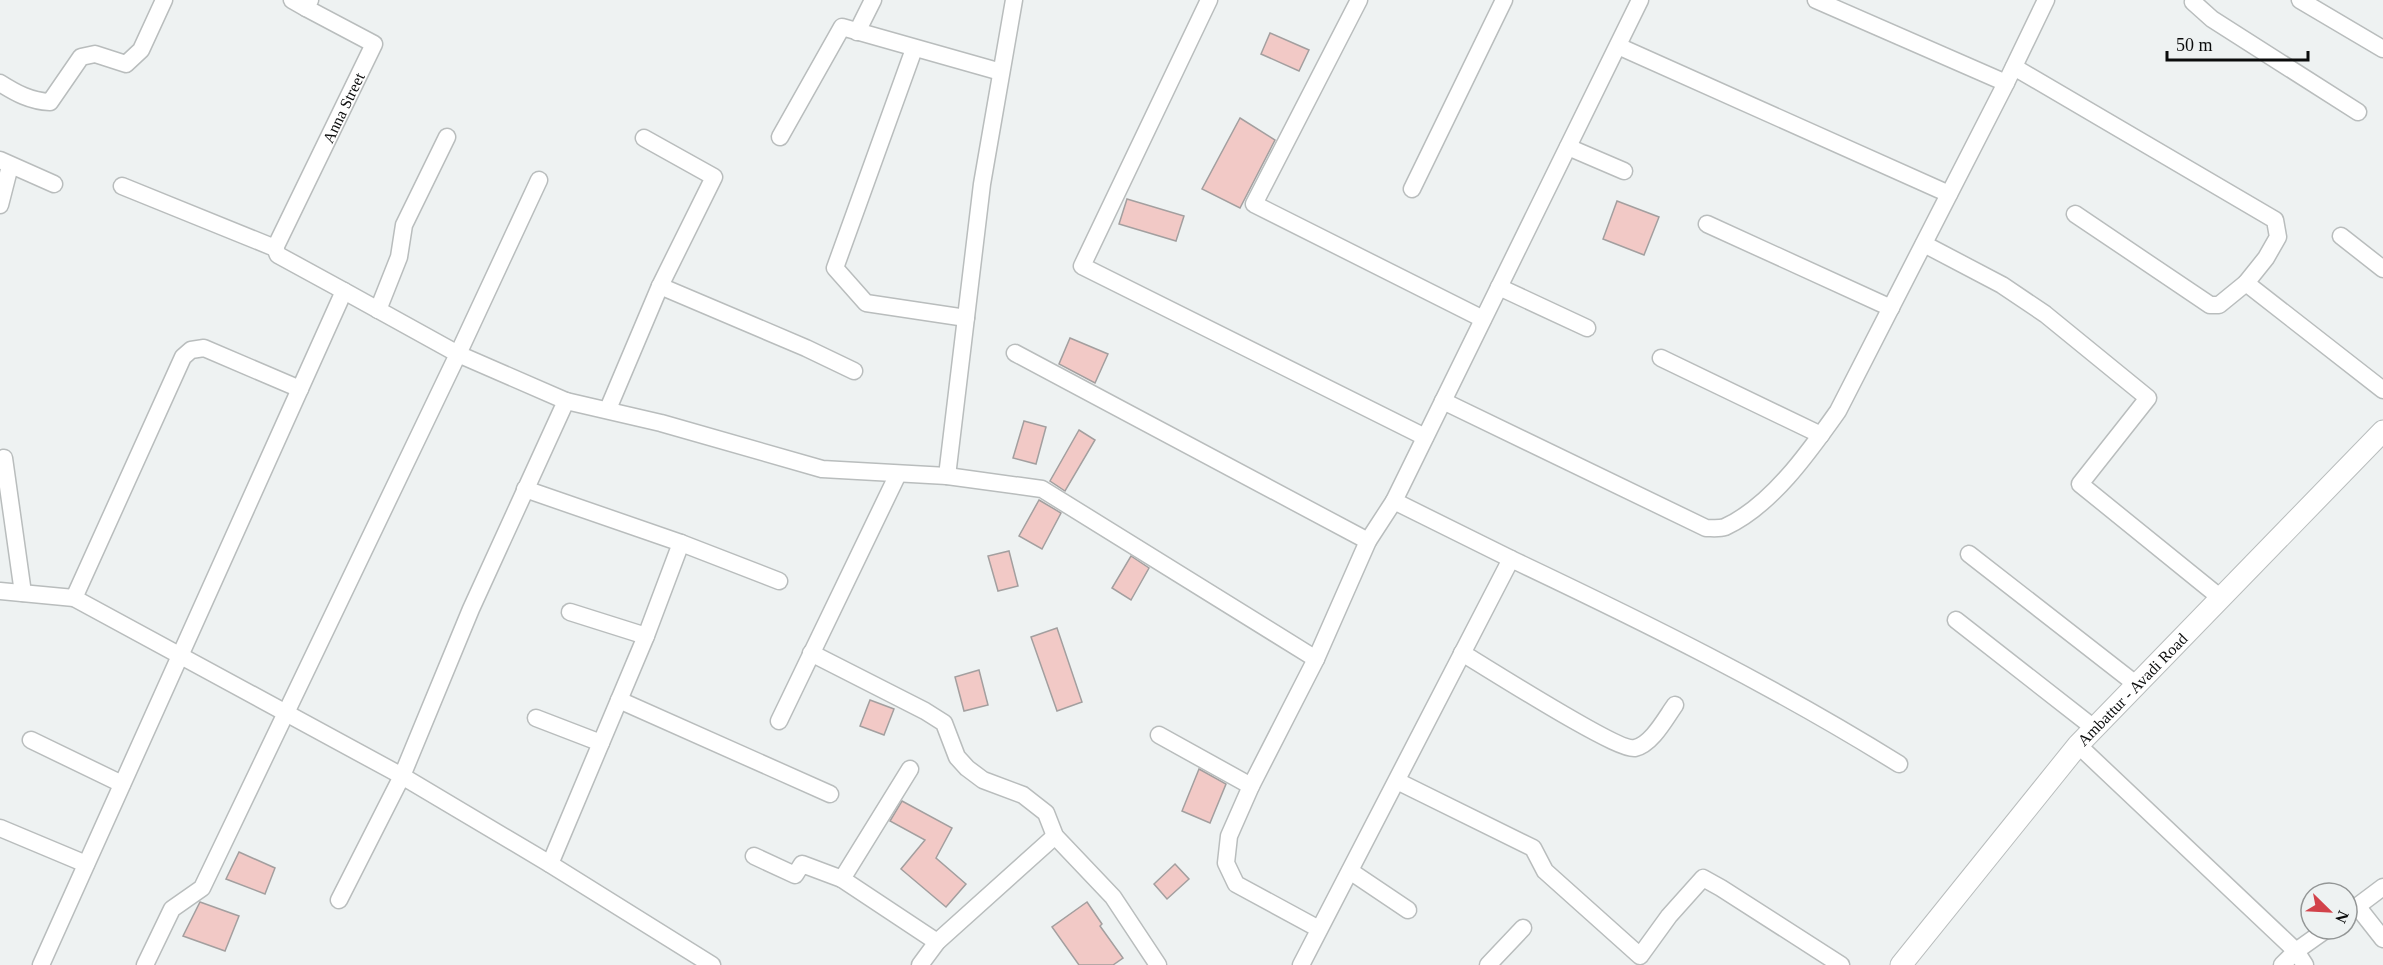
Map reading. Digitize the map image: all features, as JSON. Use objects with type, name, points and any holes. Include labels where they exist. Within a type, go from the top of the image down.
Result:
[{"type":"street","points":[[0,83],[22,96],[38,102],[50,102],[81,57],[95,54],[126,64],[141,50],[164,0]]},
{"type":"street","points":[[857,32],[873,0]]},
{"type":"street","points":[[947,476],[982,184],[1014,0]]},
{"type":"street","points":[[1209,0],[1082,266],[1425,436]]},
{"type":"street","points":[[1359,0],[1254,204],[1483,319]]},
{"type":"street","points":[[1412,189],[1504,0]]},
{"type":"street","points":[[1319,929],[1236,884],[1226,863],[1229,836],[1251,786],[1316,659],[1368,541],[1394,501],[1640,0]]},
{"type":"street","points":[[1816,0],[2006,82]]},
{"type":"street","points":[[1443,401],[1706,528],[1723,528],[1762,503],[1821,435],[1838,411],[2046,0]]},
{"type":"street","points":[[2300,0],[2383,49]]},
{"type":"street","points":[[2192,1],[2212,19],[2358,112]]},
{"type":"street","name":"Anna Street","points":[[275,248],[374,44],[303,2]]},
{"type":"street","points":[[780,137],[842,27],[1001,72]]},
{"type":"street","points":[[1618,46],[1949,194]]},
{"type":"street","points":[[914,49],[835,268],[866,303],[966,318]]},
{"type":"street","points":[[2014,67],[2275,220],[2278,237],[2266,258],[2246,283],[2219,305],[2210,305],[2075,214]]},
{"type":"street","points":[[378,310],[399,257],[404,225],[447,137]]},
{"type":"street","points":[[608,409],[660,286],[714,177],[644,138]]},
{"type":"street","points":[[1568,147],[1624,171]]},
{"type":"street","points":[[0,205],[5,163],[54,184]]},
{"type":"street","points":[[145,965],[172,909],[202,888],[539,180]]},
{"type":"street","points":[[122,186],[275,248],[278,255],[458,354],[566,401],[608,409],[822,469],[947,476],[1042,489],[1316,659]]},
{"type":"street","points":[[1707,224],[1891,308]]},
{"type":"street","points":[[2341,236],[2383,269]]},
{"type":"street","points":[[1924,244],[2002,285],[2045,314],[2148,398],[2080,484],[2222,598]]},
{"type":"street","points":[[2246,283],[2383,390]]},
{"type":"street","points":[[660,286],[806,348],[854,371]]},
{"type":"street","points":[[1499,287],[1587,328]]},
{"type":"street","points":[[40,965],[344,291]]},
{"type":"street","points":[[74,598],[183,357],[191,350],[204,348],[300,389]]},
{"type":"street","points":[[1015,353],[1368,541]]},
{"type":"street","points":[[1661,358],[1821,435]]},
{"type":"street","points":[[339,900],[402,776],[471,609],[566,401]]},
{"type":"street","name":"Ambattur - Avadi Road","points":[[1901,965],[2078,745],[2383,431]]},
{"type":"street","points":[[4,458],[23,594]]},
{"type":"street","points":[[778,721],[898,474]]},
{"type":"street","points":[[525,489],[681,543],[779,581]]},
{"type":"street","points":[[1394,501],[1728,666],[1823,716],[1899,764]]},
{"type":"street","points":[[550,864],[646,636],[681,543]]},
{"type":"street","points":[[1969,554],[2137,685]]},
{"type":"street","points":[[1301,965],[1511,558]]},
{"type":"street","points":[[0,591],[74,598],[402,776],[550,864],[712,965]]},
{"type":"street","points":[[570,612],[646,636]]},
{"type":"street","points":[[1956,620],[2094,728]]},
{"type":"street","points":[[811,653],[944,723],[957,757],[967,768],[983,780],[1023,795],[1046,813],[1055,836],[1113,897],[1157,965]]},
{"type":"street","points":[[1462,653],[1602,737],[1630,749],[1647,742],[1675,705]]},
{"type":"street","points":[[619,700],[830,794]]},
{"type":"street","points":[[536,718],[601,743]]},
{"type":"street","points":[[1159,735],[1251,786]]},
{"type":"street","points":[[31,740],[122,784]]},
{"type":"street","points":[[2078,745],[2301,958]]},
{"type":"street","points":[[842,879],[910,769]]},
{"type":"street","points":[[1397,781],[1533,848],[1545,871],[1646,961],[1669,916],[1703,878],[1840,965]]},
{"type":"street","points":[[0,828],[86,864]]},
{"type":"street","points":[[920,965],[938,942],[1055,836]]},
{"type":"street","points":[[754,856],[795,875],[802,864],[842,879],[938,942]]},
{"type":"street","points":[[1350,871],[1408,910]]},
{"type":"street","points":[[2359,905],[2383,887]]},
{"type":"street","points":[[2359,917],[2383,939]]},
{"type":"street","points":[[1488,965],[1523,928]]},
{"type":"street","points":[[2283,965],[2301,958],[2316,941]]},
{"type":"building","points":[[1270,33],[1309,50],[1299,71],[1261,54]]},
{"type":"building","points":[[1240,118],[1275,140],[1240,208],[1202,189]]},
{"type":"building","points":[[1127,199],[1184,216],[1176,241],[1119,224]]},
{"type":"building","points":[[1617,201],[1659,217],[1644,255],[1603,239]]},
{"type":"building","points":[[1070,338],[1108,354],[1095,383],[1059,364]]},
{"type":"building","points":[[1024,421],[1046,427],[1036,464],[1013,458]]},
{"type":"building","points":[[1079,430],[1095,440],[1065,491],[1050,481]]},
{"type":"building","points":[[1039,500],[1061,513],[1042,549],[1019,536]]},
{"type":"building","points":[[1009,551],[1018,586],[998,591],[988,556]]},
{"type":"building","points":[[1131,556],[1149,568],[1131,600],[1112,588]]},
{"type":"building","points":[[1057,628],[1082,702],[1057,711],[1031,637]]},
{"type":"building","points":[[979,670],[988,705],[964,711],[955,677]]},
{"type":"building","points":[[870,700],[894,709],[884,735],[860,726]]},
{"type":"building","points":[[1199,769],[1226,784],[1210,823],[1182,811]]},
{"type":"building","points":[[902,801],[952,828],[936,858],[966,884],[946,907],[901,869],[925,840],[890,821]]},
{"type":"building","points":[[239,852],[275,868],[265,894],[226,879]]},
{"type":"building","points":[[1175,864],[1189,879],[1167,899],[1154,884]]},
{"type":"building","points":[[200,902],[239,916],[225,951],[183,936]]},
{"type":"building","points":[[1087,902],[1102,924],[1100,926],[1123,958],[1113,965],[1079,965],[1052,927]]}]
